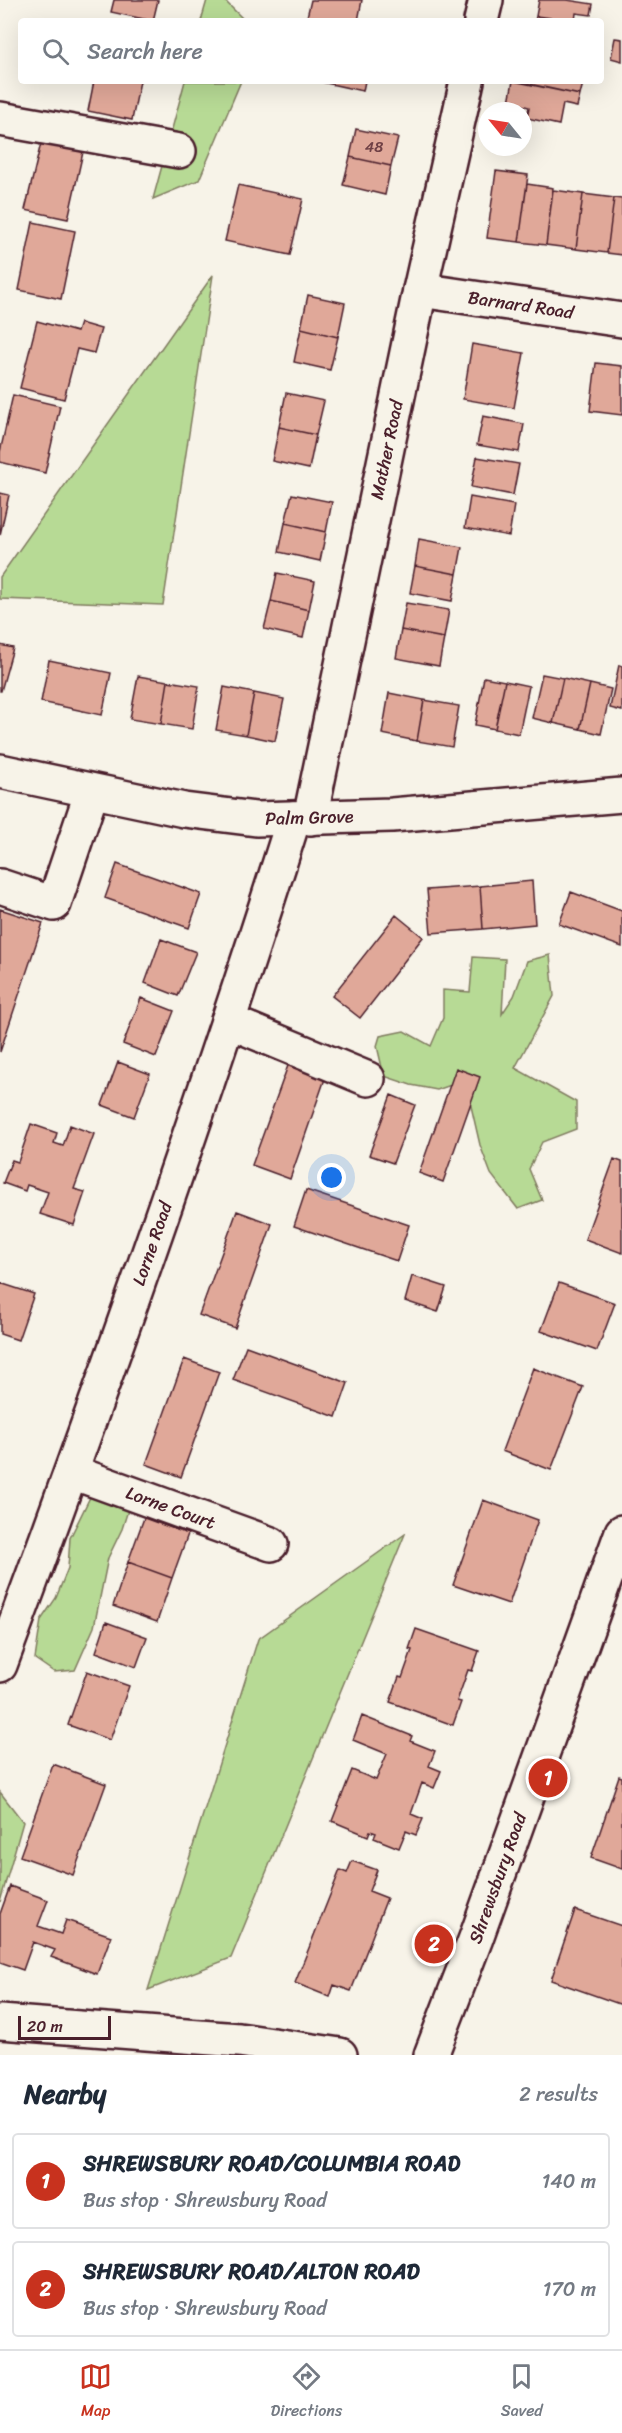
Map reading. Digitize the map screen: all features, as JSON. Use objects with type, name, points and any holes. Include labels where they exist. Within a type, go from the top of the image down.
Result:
[{"type":"street","points":[[482,18],[486,0]]},
{"type":"street","name":"Mather Road","points":[[302,818],[466,84]]},
{"type":"street","points":[[0,119],[179,151]]},
{"type":"street","name":"Barnard Road","points":[[420,290],[622,320]]},
{"type":"street","name":"Palm Grove","points":[[0,771],[183,810],[256,819],[392,815],[622,795]]},
{"type":"street","points":[[0,886],[54,904],[92,791]]},
{"type":"street","name":"Lorne Road","points":[[0,1665],[72,1472],[228,1021],[302,818]]},
{"type":"street","points":[[228,1021],[368,1079]]},
{"type":"street","name":"Lorne Court","points":[[72,1472],[271,1544]]},
{"type":"street","name":"Shrewsbury Road","points":[[436,2054],[621,1537]]},
{"type":"street","points":[[0,2022],[239,2040],[340,2055]]},
{"type":"green space","points":[[207,0],[224,0],[242,18],[202,18]]},
{"type":"green space","points":[[184,84],[240,84],[199,180],[153,199]]},
{"type":"green space","points":[[213,275],[163,605],[0,599],[0,577]]},
{"type":"green space","points":[[550,955],[554,996],[515,1068],[576,1102],[576,1129],[542,1142],[529,1169],[542,1200],[518,1209],[491,1174],[480,1145],[465,1080],[437,1090],[411,1085],[384,1076],[377,1046],[380,1036],[404,1031],[431,1046],[443,1018],[443,990],[470,992],[473,957],[505,959],[502,1014],[514,996],[527,961]]},
{"type":"green space","points":[[95,1487],[130,1504],[122,1529],[108,1558],[94,1627],[75,1670],[54,1672],[35,1659],[41,1620],[56,1598],[68,1568],[70,1538]]},
{"type":"green space","points":[[405,1534],[231,1958],[148,1990],[258,1639]]},
{"type":"green space","points":[[0,1792],[23,1822],[0,1902]]},
{"type":"building","points":[[114,0],[158,0],[154,18],[139,18],[111,12]]},
{"type":"building","points":[[311,0],[362,0],[359,18],[307,18]]},
{"type":"building","points":[[539,0],[567,0],[593,4],[591,15],[576,13],[575,18],[536,16]]},
{"type":"building","points":[[615,38],[622,39],[622,61],[611,58]]},
{"type":"building","points":[[93,84],[139,84],[132,120],[88,111]]},
{"type":"building","points":[[331,84],[364,84],[363,91]]},
{"type":"building","points":[[512,84],[527,84],[580,95],[577,107],[563,104],[559,125],[532,119],[532,102],[509,102]]},
{"type":"building","points":[[530,84],[583,84],[580,95]]},
{"type":"building","points":[[356,129],[398,138],[391,166],[350,157]]},
{"type":"building","points":[[41,143],[83,152],[68,219],[25,210]]},
{"type":"building","points":[[350,157],[391,166],[385,195],[343,185]]},
{"type":"building","points":[[496,171],[528,175],[519,242],[487,238]]},
{"type":"building","points":[[527,184],[553,188],[546,245],[519,242]]},
{"type":"building","points":[[238,185],[303,199],[290,255],[225,241]]},
{"type":"building","points":[[553,190],[583,194],[576,249],[546,245]]},
{"type":"building","points":[[583,194],[614,198],[607,253],[576,249]]},
{"type":"building","points":[[614,198],[622,199],[622,255],[607,253]]},
{"type":"building","points":[[33,222],[75,231],[61,299],[19,290]]},
{"type":"building","points":[[308,295],[345,303],[338,337],[301,328]]},
{"type":"building","points":[[37,321],[77,332],[80,323],[101,329],[94,353],[77,349],[64,399],[20,388]]},
{"type":"building","points":[[301,328],[338,337],[330,370],[294,362]]},
{"type":"building","points":[[472,344],[524,353],[514,408],[463,399]]},
{"type":"building","points":[[596,363],[622,366],[622,415],[590,411]]},
{"type":"building","points":[[286,393],[324,401],[316,435],[279,427]]},
{"type":"building","points":[[13,395],[60,406],[45,473],[0,462],[0,452]]},
{"type":"building","points":[[483,416],[524,424],[519,452],[477,445]]},
{"type":"building","points":[[279,427],[316,435],[309,469],[272,461]]},
{"type":"building","points":[[477,457],[519,464],[513,495],[471,487]]},
{"type":"building","points":[[0,493],[9,495],[0,535]]},
{"type":"building","points":[[292,494],[332,502],[326,532],[285,523]]},
{"type":"building","points":[[470,497],[514,505],[509,536],[465,528]]},
{"type":"building","points":[[285,523],[326,532],[320,561],[279,552]]},
{"type":"building","points":[[419,539],[462,547],[457,574],[415,566]]},
{"type":"building","points":[[415,566],[457,574],[452,601],[410,593]]},
{"type":"building","points":[[277,573],[315,581],[309,610],[271,601]]},
{"type":"building","points":[[271,601],[309,610],[303,638],[264,629]]},
{"type":"building","points":[[406,603],[449,610],[444,638],[401,630]]},
{"type":"building","points":[[401,630],[444,638],[439,666],[396,658]]},
{"type":"building","points":[[0,645],[13,648],[1,691],[0,691]]},
{"type":"building","points":[[49,660],[111,673],[102,715],[41,702]]},
{"type":"building","points":[[619,665],[622,666],[622,711],[610,708]]},
{"type":"building","points":[[542,674],[563,678],[553,723],[532,718]]},
{"type":"building","points":[[138,676],[168,681],[161,724],[130,719]]},
{"type":"building","points":[[484,677],[505,681],[495,729],[475,725]]},
{"type":"building","points":[[563,678],[590,684],[580,729],[553,723]]},
{"type":"building","points":[[168,681],[199,686],[192,729],[161,724]]},
{"type":"building","points":[[505,681],[529,686],[519,734],[495,729]]},
{"type":"building","points":[[590,684],[611,689],[601,734],[580,729]]},
{"type":"building","points":[[224,687],[254,693],[246,735],[216,730]]},
{"type":"building","points":[[254,693],[284,699],[275,741],[246,735]]},
{"type":"building","points":[[389,693],[424,700],[417,741],[382,734]]},
{"type":"building","points":[[424,700],[459,706],[452,747],[417,741]]},
{"type":"building","points":[[117,864],[201,894],[189,928],[105,898]]},
{"type":"building","points":[[532,881],[535,924],[483,929],[480,886]]},
{"type":"building","points":[[480,886],[483,929],[431,933],[427,890]]},
{"type":"building","points":[[571,892],[622,911],[622,947],[559,924]]},
{"type":"building","points":[[0,909],[43,923],[0,1052]]},
{"type":"building","points":[[396,915],[423,937],[360,1018],[332,996]]},
{"type":"building","points":[[161,939],[196,952],[178,996],[145,983]]},
{"type":"building","points":[[141,998],[174,1011],[156,1057],[123,1044]]},
{"type":"building","points":[[290,1060],[327,1073],[290,1179],[252,1165]]},
{"type":"building","points":[[118,1062],[150,1074],[134,1117],[102,1105]]},
{"type":"building","points":[[456,1068],[480,1077],[443,1182],[419,1173]]},
{"type":"building","points":[[391,1095],[415,1105],[393,1163],[369,1155]]},
{"type":"building","points":[[31,1124],[57,1133],[54,1143],[63,1146],[70,1125],[94,1134],[74,1189],[85,1192],[74,1225],[40,1214],[48,1192],[27,1185],[25,1191],[3,1183],[12,1160],[18,1162]]},
{"type":"building","points":[[614,1159],[622,1162],[622,1253],[585,1239]]},
{"type":"building","points":[[306,1190],[409,1225],[397,1261],[294,1226]]},
{"type":"building","points":[[237,1211],[272,1224],[235,1328],[199,1315]]},
{"type":"building","points":[[412,1276],[446,1287],[438,1312],[405,1301]]},
{"type":"building","points":[[0,1283],[34,1294],[18,1340],[0,1334]]},
{"type":"building","points":[[559,1283],[615,1303],[597,1351],[541,1331]]},
{"type":"building","points":[[246,1346],[348,1383],[336,1417],[233,1380]]},
{"type":"building","points":[[184,1359],[219,1372],[181,1477],[146,1464]]},
{"type":"building","points":[[533,1368],[583,1387],[551,1470],[502,1451]]},
{"type":"building","points":[[483,1500],[538,1520],[509,1604],[453,1585]]},
{"type":"building","points":[[144,1518],[188,1534],[172,1578],[128,1562]]},
{"type":"building","points":[[128,1562],[172,1578],[157,1622],[113,1606]]},
{"type":"building","points":[[106,1622],[147,1637],[136,1667],[96,1652]]},
{"type":"building","points":[[416,1629],[479,1651],[472,1671],[468,1670],[457,1701],[461,1702],[453,1725],[390,1702],[412,1650],[409,1649]]},
{"type":"building","points":[[87,1671],[129,1686],[110,1740],[68,1725]]},
{"type":"building","points":[[362,1716],[412,1736],[410,1741],[435,1751],[429,1766],[441,1771],[434,1788],[422,1783],[411,1814],[423,1819],[416,1835],[406,1831],[399,1848],[374,1838],[376,1833],[370,1831],[368,1836],[332,1821],[352,1770],[376,1780],[387,1754],[353,1740]]},
{"type":"building","points":[[53,1764],[106,1784],[73,1875],[20,1856]]},
{"type":"building","points":[[619,1776],[622,1777],[622,1869],[591,1858]]},
{"type":"building","points":[[352,1861],[377,1870],[369,1891],[387,1898],[351,1991],[334,1985],[330,1997],[295,1983],[340,1870],[347,1873]]},
{"type":"building","points":[[10,1886],[48,1900],[38,1926],[61,1934],[66,1920],[111,1936],[97,1974],[51,1957],[55,1950],[33,1942],[23,1970],[0,1962],[0,1914]]},
{"type":"building","points":[[575,1910],[622,1926],[622,2005],[551,1980]]},
{"type":"place","name":"SHREWSBURY ROAD/COLUMBIA ROAD","points":[[548,1778]]},
{"type":"place","name":"SHREWSBURY ROAD/ALTON ROAD","points":[[434,1944]]}]
